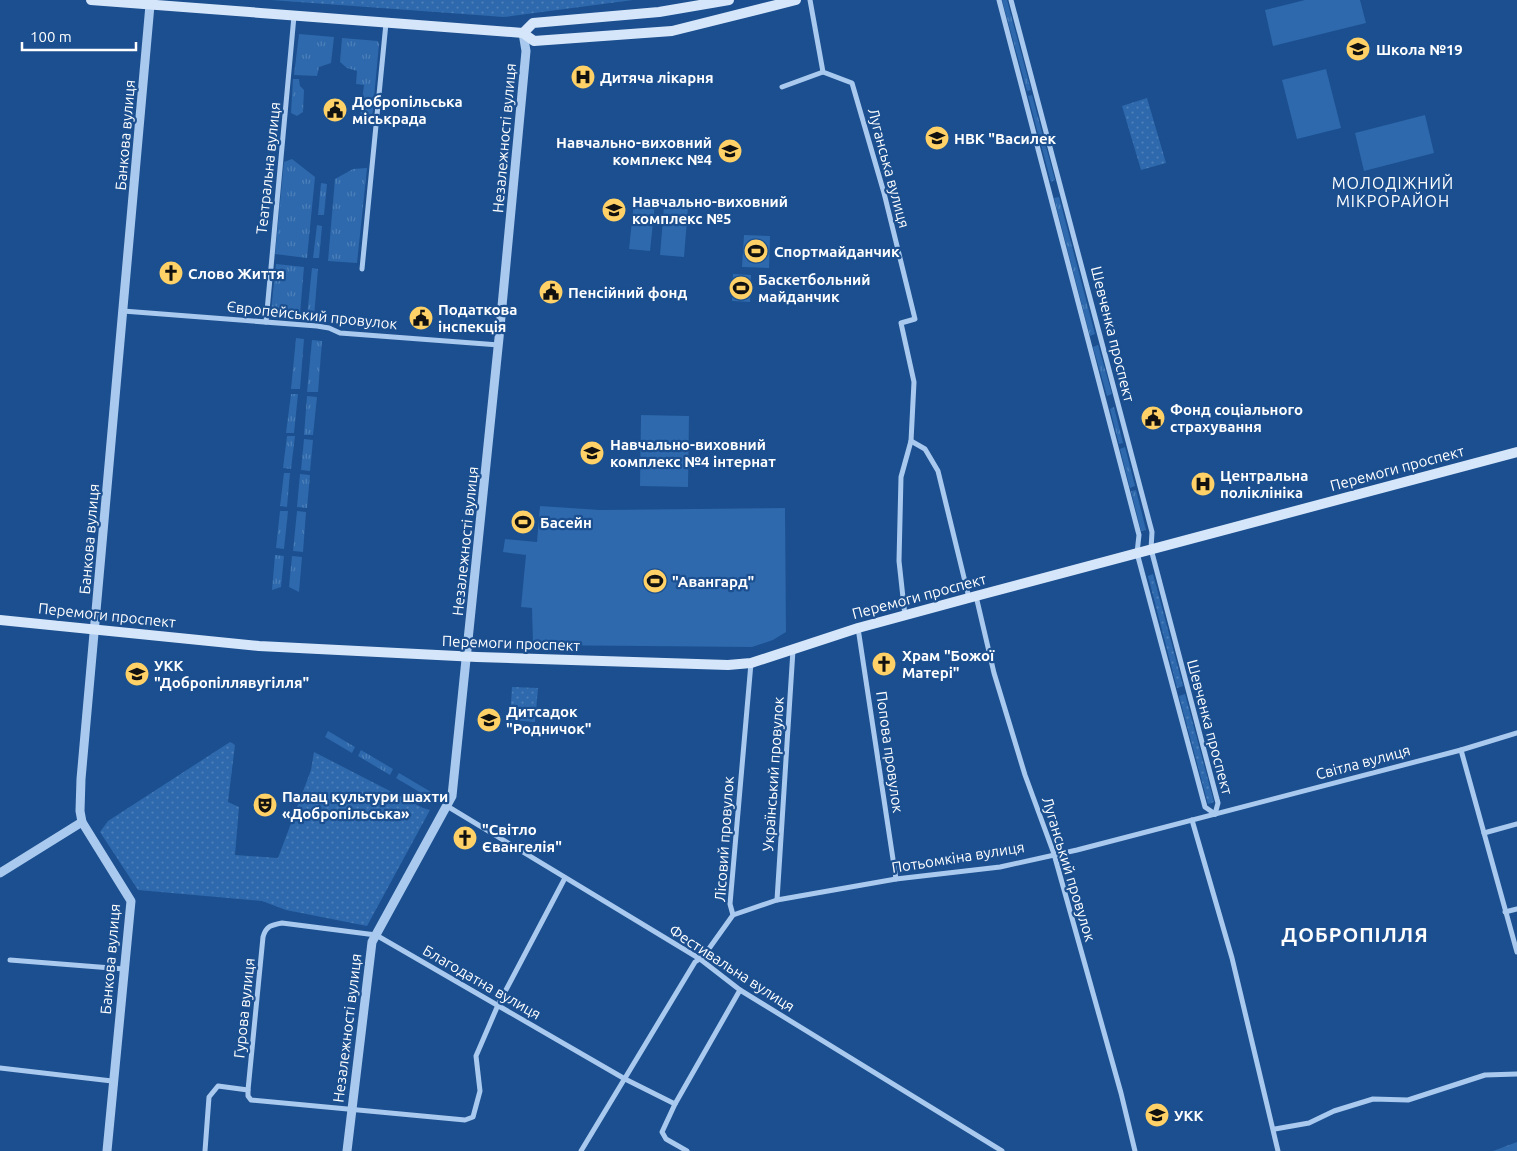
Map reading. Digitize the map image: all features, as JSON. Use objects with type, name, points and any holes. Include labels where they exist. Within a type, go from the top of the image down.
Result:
[{"type":"main road","points":[[91,0],[523,33],[534,41],[672,31],[796,0]]},
{"type":"main road","points":[[523,33],[533,23],[660,12],[729,0]]},
{"type":"main road","name":"Перемоги проспект","points":[[0,620],[93,628],[242,645],[467,657],[728,665],[750,663],[858,628],[1517,452]]},
{"type":"street","points":[[782,87],[823,72],[810,0]]},
{"type":"street","name":"Шевченка проспект","points":[[999,0],[1139,535],[1137,553],[1205,807],[1215,814],[1218,803],[1151,549],[1152,532],[1012,0]]},
{"type":"street","name":"Банкова вулиця","points":[[107,1151],[112,1082],[131,901],[82,822],[80,811],[81,779],[150,5]]},
{"type":"street","name":"Театральна вулиця","points":[[266,322],[294,16]]},
{"type":"street","points":[[362,269],[386,23]]},
{"type":"street","name":"Незалежності вулиця","points":[[347,1151],[369,954],[376,935],[452,796],[499,345],[526,51],[523,33]]},
{"type":"street","name":"Луганська вулиця","points":[[823,72],[852,83],[884,193],[915,319],[902,323],[914,382],[911,441],[901,477],[899,561],[905,616]]},
{"type":"street","name":"Європейський провулок","points":[[123,311],[329,328],[340,333],[499,345]]},
{"type":"street","points":[[911,441],[925,449],[938,471],[972,597]]},
{"type":"street","name":"Луганський провулок","points":[[972,597],[1025,775],[1054,854],[1121,1092],[1135,1151]]},
{"type":"street","name":"Попова провулок","points":[[858,628],[896,879]]},
{"type":"street","name":"Український провулок","points":[[777,900],[793,649]]},
{"type":"street","name":"Лісовий провулок","points":[[580,1151],[695,962],[700,959],[733,916],[730,904],[750,663]]},
{"type":"street","name":"Світла вулиця","points":[[1215,814],[1461,750],[1517,733]]},
{"type":"street","points":[[1461,750],[1517,952]]},
{"type":"street","name":"Фестивальна вулиця","points":[[447,806],[700,959],[740,990],[1002,1151]]},
{"type":"street","name":"Потьомкіна вулиця","points":[[733,916],[777,900],[896,879],[1000,867],[1076,850],[1215,814]]},
{"type":"street","points":[[1192,820],[1232,958],[1275,1129],[1278,1151]]},
{"type":"street","points":[[0,873],[82,822]]},
{"type":"street","points":[[1484,833],[1517,824]]},
{"type":"street","points":[[205,1151],[209,1097],[218,1086],[248,1090],[250,1100],[465,1120],[473,1117],[480,1091],[476,1056],[498,1005],[565,878]]},
{"type":"street","points":[[1505,912],[1517,909]]},
{"type":"street","name":"Благодатна вулиця","points":[[266,928],[282,923],[376,935],[625,1079],[675,1104]]},
{"type":"street","name":"Гурова вулиця","points":[[248,1090],[266,928]]},
{"type":"street","points":[[10,960],[124,968]]},
{"type":"street","points":[[687,1151],[666,1139],[662,1132],[675,1104],[740,990]]},
{"type":"street","points":[[0,1068],[112,1082]]},
{"type":"street","points":[[1275,1129],[1309,1123],[1334,1111],[1373,1099],[1408,1100],[1485,1075],[1517,1074]]},
{"type":"green space","points":[[271,0],[633,0],[504,17]]},
{"type":"green space","points":[[1002,0],[1007,0],[1031,90],[1027,91]]},
{"type":"green space","points":[[1305,0],[1360,0],[1366,23],[1273,46],[1265,10]]},
{"type":"green space","points":[[299,34],[334,37],[331,63],[319,67],[317,76],[294,75]]},
{"type":"green space","points":[[342,38],[378,41],[372,119],[365,120],[360,118],[364,85],[356,84],[357,71],[347,68],[340,62]]},
{"type":"green space","points":[[1326,69],[1341,128],[1297,139],[1282,80]]},
{"type":"green space","points":[[293,79],[299,79],[300,86],[304,90],[303,112],[297,116],[291,113]]},
{"type":"green space","points":[[1032,95],[1055,180],[1051,182],[1028,96]]},
{"type":"green space","points":[[1147,98],[1166,163],[1141,170],[1122,106]]},
{"type":"green space","points":[[1425,115],[1434,153],[1364,171],[1355,133]]},
{"type":"green space","points":[[292,159],[315,177],[307,258],[275,254],[284,162]]},
{"type":"green space","points":[[367,168],[357,263],[328,261],[335,179],[353,169]]},
{"type":"green space","points":[[321,183],[327,184],[324,215],[318,215]]},
{"type":"green space","points":[[1059,197],[1095,334],[1090,336],[1054,198]]},
{"type":"green space","points":[[634,202],[655,204],[650,251],[629,249]]},
{"type":"green space","points":[[664,206],[688,208],[684,257],[660,255]]},
{"type":"green space","points":[[317,225],[322,226],[319,258],[313,258]]},
{"type":"green space","name":"Спортмайданчик","points":[[744,235],[770,236],[769,268],[742,267]]},
{"type":"green space","points":[[276,264],[304,267],[300,314],[271,311]]},
{"type":"green space","points":[[312,268],[318,269],[314,317],[307,316]]},
{"type":"green space","name":"Баскетбольний майданчик","points":[[733,274],[751,275],[750,302],[732,301]]},
{"type":"green space","points":[[296,338],[304,339],[300,389],[291,389]]},
{"type":"green space","points":[[312,340],[322,341],[318,392],[307,392]]},
{"type":"green space","points":[[1098,345],[1112,394],[1107,396],[1093,347]]},
{"type":"green space","points":[[291,394],[298,394],[294,433],[286,433]]},
{"type":"green space","points":[[307,396],[317,397],[313,435],[304,435]]},
{"type":"green space","points":[[1114,407],[1123,443],[1119,444],[1110,409]]},
{"type":"green space","points":[[641,415],[689,416],[688,487],[640,486]]},
{"type":"green space","points":[[287,436],[295,436],[291,469],[283,468]]},
{"type":"green space","points":[[304,439],[313,440],[310,471],[301,470]]},
{"type":"green space","points":[[1125,447],[1135,486],[1130,488],[1120,449]]},
{"type":"green space","points":[[284,473],[290,473],[287,507],[280,506]]},
{"type":"green space","points":[[300,474],[310,475],[307,508],[297,507]]},
{"type":"green space","points":[[1136,490],[1146,530],[1141,531],[1131,491]]},
{"type":"green space","name":"\"Авангард\"","points":[[540,506],[600,510],[785,508],[786,632],[773,640],[752,647],[533,645],[532,608],[521,607],[526,555],[503,552],[505,539],[537,542]]},
{"type":"green space","points":[[280,511],[288,511],[284,549],[276,548]]},
{"type":"green space","points":[[297,511],[306,512],[303,552],[293,551]]},
{"type":"green space","points":[[275,555],[284,556],[281,587],[272,590]]},
{"type":"green space","points":[[292,556],[302,557],[299,592],[289,587]]},
{"type":"green space","points":[[1153,574],[1183,686],[1177,688],[1148,576]]},
{"type":"green space","points":[[512,687],[538,688],[535,722],[510,720]]},
{"type":"green space","points":[[1185,694],[1214,802],[1208,804],[1179,696]]},
{"type":"green space","points":[[328,731],[355,747],[352,753],[325,737]]},
{"type":"green space","points":[[230,742],[235,745],[228,802],[239,807],[235,855],[278,858],[311,770],[314,752],[430,810],[367,926],[286,910],[262,901],[138,890],[100,832],[108,821]]},
{"type":"green space","points":[[361,750],[393,769],[390,775],[358,756]]},
{"type":"green space","points":[[399,773],[431,792],[428,797],[396,778]]},
{"type":"green space","points":[[1517,1142],[1517,1151],[1493,1151]]},
{"type":"place","name":"Школа №19","points":[[1358,49]]},
{"type":"place","name":"Дитяча лікарня","points":[[583,77]]},
{"type":"place","name":"Добропільська міськрада","points":[[335,110]]},
{"type":"place","name":"НВК \"Василек","points":[[937,138]]},
{"type":"place","name":"Навчально-виховний комплекс №4","points":[[730,151]]},
{"type":"place","name":"Навчально-виховний комплекс №5","points":[[614,210]]},
{"type":"place","name":"Спортмайданчик","points":[[756,251]]},
{"type":"place","name":"Слово Життя","points":[[171,273]]},
{"type":"place","name":"Баскетбольний майданчик","points":[[741,288]]},
{"type":"place","name":"Пенсійний фонд","points":[[551,292]]},
{"type":"place","name":"Податкова інспекція","points":[[421,318]]},
{"type":"place","name":"Фонд соціального страхування","points":[[1153,418]]},
{"type":"place","name":"Навчально-виховний комплекс №4 інтернат","points":[[592,453]]},
{"type":"place","name":"Центральна поліклініка","points":[[1203,484]]},
{"type":"place","name":"Басейн","points":[[523,522]]},
{"type":"place","name":"\"Авангард\"","points":[[655,581]]},
{"type":"place","name":"Храм \"Божої Матері\"","points":[[884,664]]},
{"type":"place","name":"УКК \"Добропіллявугілля\"","points":[[137,674]]},
{"type":"place","name":"Дитсадок \"Родничок\"","points":[[489,720]]},
{"type":"place","name":"Палац культури шахти «Добропільська»","points":[[265,805]]},
{"type":"place","name":"\"Світло Євангелія\"","points":[[465,838]]},
{"type":"place","name":"УКК","points":[[1157,1115]]},
{"type":"district","name":"МОЛОДІЖНИЙ МІКРОРАЙОН","points":[[1393,192]]},
{"type":"district","name":"ДОБРОПІЛЛЯ","points":[[1355,934]]}]
